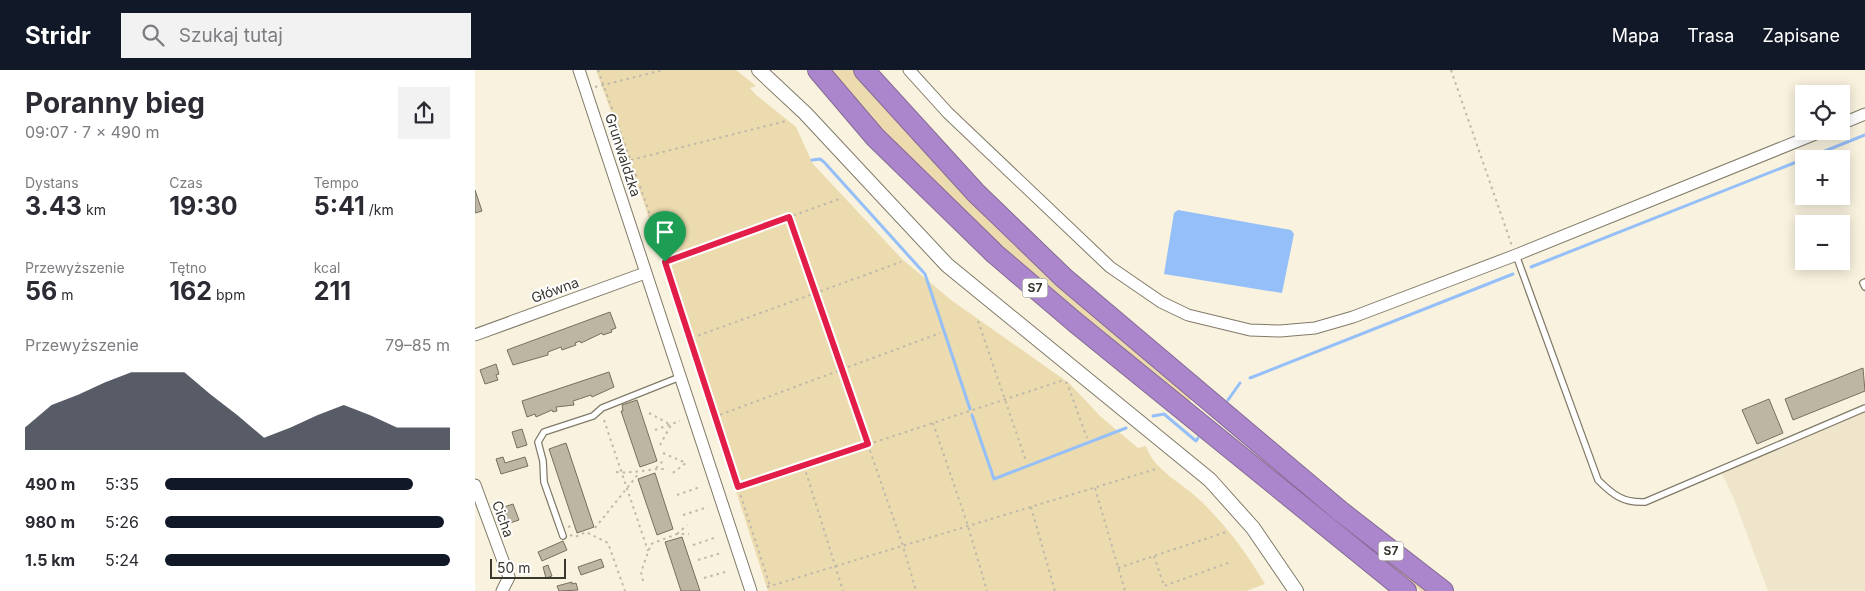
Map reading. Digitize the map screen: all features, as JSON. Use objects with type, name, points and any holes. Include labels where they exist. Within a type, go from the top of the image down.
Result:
[{"type":"highway","name":"S7","points":[[818,70],[875,137],[995,254],[1406,591]]},
{"type":"highway","name":"S7","points":[[864,70],[976,193],[1064,278],[1339,511],[1443,591]]},
{"type":"street","name":"Grunwaldzka","points":[[579,70],[751,591]]},
{"type":"street","points":[[759,70],[805,113],[947,265],[1210,480],[1253,528],[1296,591]]},
{"type":"street","points":[[909,70],[948,113],[1110,267],[1161,302],[1188,314],[1250,330],[1280,331],[1315,328],[1353,317],[1515,255],[1801,140]]},
{"type":"street","points":[[1850,120],[1865,114]]},
{"type":"street","name":"Główna","points":[[475,335],[645,273]]},
{"type":"street","name":"Cicha","points":[[475,485],[509,577],[502,591]]},
{"type":"lane","points":[[1515,255],[1598,480],[1615,497],[1630,503],[1645,502],[1865,408]]},
{"type":"lane","points":[[1865,282],[1863,283],[1865,287]]},
{"type":"lane","points":[[566,535],[544,482],[543,461],[538,442],[544,432],[593,416],[602,408],[680,377]]},
{"type":"path","points":[[598,70],[602,86],[631,160],[665,262],[738,487],[768,587],[1159,468]]},
{"type":"path","points":[[602,86],[663,70]]},
{"type":"path","points":[[1451,70],[1515,255]]},
{"type":"path","points":[[631,160],[786,121]]},
{"type":"path","points":[[665,262],[839,199]]},
{"type":"path","points":[[789,217],[903,546],[916,591]]},
{"type":"path","points":[[686,340],[901,262]]},
{"type":"path","points":[[978,321],[1026,461]]},
{"type":"path","points":[[714,417],[940,333]]},
{"type":"path","points":[[738,487],[1064,380],[1087,438]]},
{"type":"path","points":[[649,413],[671,425]]},
{"type":"path","points":[[604,420],[648,551]]},
{"type":"path","points":[[655,430],[680,421]]},
{"type":"path","points":[[933,423],[968,526],[987,591]]},
{"type":"path","points":[[661,445],[671,425]]},
{"type":"path","points":[[663,453],[686,463],[670,475]]},
{"type":"path","points":[[656,468],[665,459]]},
{"type":"path","points":[[803,466],[843,591]]},
{"type":"path","points":[[617,472],[639,473],[656,468],[668,469]]},
{"type":"path","points":[[595,528],[639,473]]},
{"type":"path","points":[[677,495],[701,487]]},
{"type":"path","points":[[1095,488],[1125,591]]},
{"type":"path","points":[[683,516],[708,507]]},
{"type":"path","points":[[1031,507],[1055,591]]},
{"type":"path","points":[[563,529],[574,525]]},
{"type":"path","points":[[677,534],[687,525]]},
{"type":"path","points":[[566,535],[575,536],[586,532],[608,543],[625,591]]},
{"type":"path","points":[[1118,568],[1226,532]]},
{"type":"path","points":[[643,580],[641,572],[651,544],[677,534],[689,534]]},
{"type":"path","points":[[693,545],[717,538]]},
{"type":"path","points":[[698,560],[721,553]]},
{"type":"path","points":[[1154,556],[1164,586],[1228,563]]},
{"type":"path","points":[[704,578],[725,572]]},
{"type":"shaded area","points":[[596,70],[736,70],[756,86],[750,88],[755,94],[796,127],[813,164],[902,259],[951,300],[1069,383],[1100,416],[1138,448],[1146,446],[1150,455],[1162,470],[1195,495],[1220,521],[1244,551],[1265,584],[1246,591],[768,591],[644,203]]},
{"type":"shaded area","points":[[829,70],[855,70],[1192,398],[1189,403],[1018,263],[896,146]]},
{"type":"shaded area","points":[[1865,411],[1865,591],[1768,591],[1734,499],[1720,470]]},
{"type":"shaded area","points":[[1298,486],[1429,591],[1421,591],[1295,489]]},
{"type":"water","points":[[1178,210],[1291,230],[1294,234],[1282,293],[1164,274],[1174,213]]},
{"type":"building","points":[[475,190],[482,211],[475,213]]},
{"type":"building","points":[[610,312],[616,328],[611,330],[612,332],[603,335],[602,333],[581,343],[580,341],[575,343],[576,345],[562,350],[561,347],[548,352],[548,355],[513,365],[507,350]]},
{"type":"building","points":[[496,364],[499,374],[496,375],[498,380],[485,384],[480,370]]},
{"type":"building","points":[[1863,368],[1865,391],[1793,420],[1785,399]]},
{"type":"building","points":[[609,372],[614,387],[592,397],[591,395],[573,401],[574,405],[556,407],[557,411],[553,412],[552,410],[536,417],[535,414],[527,417],[522,401]]},
{"type":"building","points":[[1769,399],[1783,433],[1757,444],[1742,410]]},
{"type":"building","points":[[637,400],[657,461],[640,467],[621,411],[623,411],[622,405]]},
{"type":"building","points":[[522,429],[527,445],[517,448],[512,432]]},
{"type":"building","points":[[566,443],[594,527],[577,533],[549,449]]},
{"type":"building","points":[[503,457],[505,463],[525,457],[528,466],[501,474],[496,459]]},
{"type":"building","points":[[655,473],[673,529],[657,535],[638,479]]},
{"type":"building","points":[[513,504],[519,520],[504,525],[500,513],[506,511],[504,507]]},
{"type":"building","points":[[682,537],[700,591],[681,591],[665,542]]},
{"type":"building","points":[[563,541],[567,550],[542,561],[538,552]]},
{"type":"building","points":[[601,559],[604,567],[581,575],[578,567]]},
{"type":"building","points":[[548,565],[552,576],[546,578],[543,567]]},
{"type":"building","points":[[572,582],[572,584],[576,583],[578,590],[559,591],[557,586]]},
{"type":"waterway","points":[[1828,150],[1865,135]]},
{"type":"waterway","points":[[812,160],[820,159],[824,162],[925,274],[970,409]]},
{"type":"waterway","points":[[1531,267],[1795,163]]},
{"type":"waterway","points":[[1250,378],[1513,274]]},
{"type":"waterway","points":[[1228,400],[1240,383]]},
{"type":"waterway","points":[[1153,416],[1164,414],[1196,441],[1198,438]]},
{"type":"waterway","points":[[972,415],[994,479],[1126,428]]},
{"type":"route","points":[[789,217],[868,444],[738,487],[665,262],[789,217]]}]
